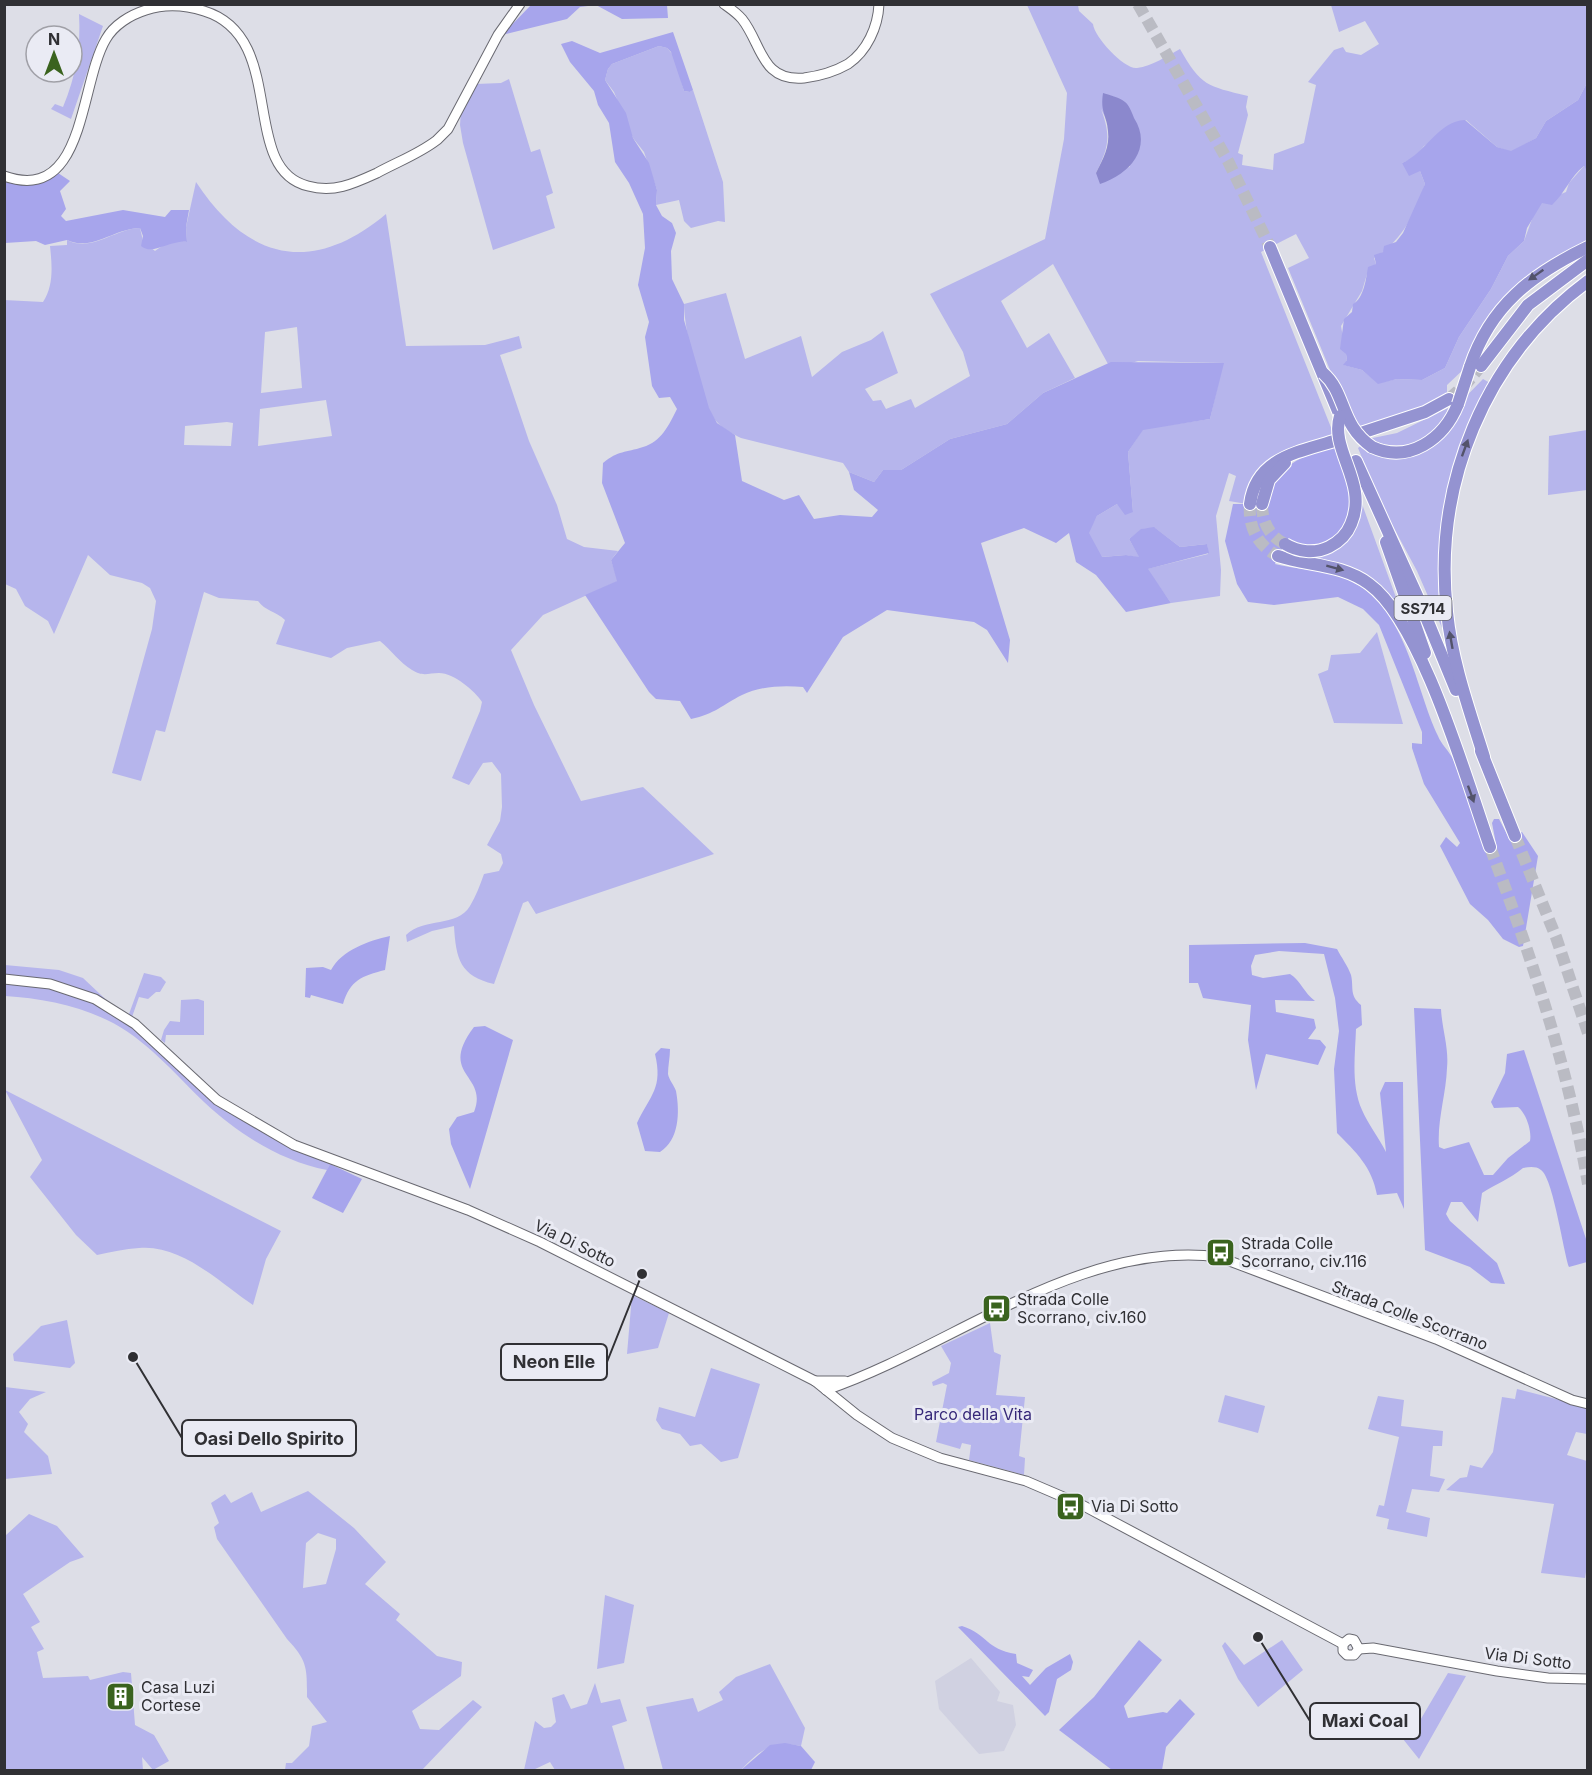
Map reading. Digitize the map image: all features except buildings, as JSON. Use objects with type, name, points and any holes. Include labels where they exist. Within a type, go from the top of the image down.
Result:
[{"type":"highway","name":"SS714","points":[[1270,247],[1340,416],[1413,616],[1452,740],[1490,847]]},
{"type":"highway","points":[[1475,367],[1484,332],[1511,295],[1544,269],[1587,247]]},
{"type":"highway","points":[[1323,373],[1332,380],[1348,423],[1358,437],[1371,447],[1397,453],[1419,447],[1442,429],[1453,402],[1475,367],[1520,313],[1558,280],[1587,260]]},
{"type":"highway","points":[[1558,280],[1587,265]]},
{"type":"highway","points":[[1484,757],[1456,665],[1447,614],[1444,556],[1454,483],[1473,425],[1505,367],[1544,319],[1587,281]]},
{"type":"highway","points":[[1361,433],[1453,402]]},
{"type":"highway","points":[[1285,544],[1301,550],[1322,550],[1339,541],[1350,525],[1355,511],[1355,495],[1352,472],[1336,428],[1340,416]]},
{"type":"highway","points":[[1256,504],[1256,483],[1272,464],[1297,450],[1337,440]]},
{"type":"highway","name":"SS714","points":[[1356,461],[1419,600],[1515,836]]},
{"type":"highway","points":[[1278,556],[1348,572],[1368,583],[1384,596],[1413,642],[1452,740]]},
{"type":"street","points":[[4,176],[18,180],[35,180],[58,168],[71,147],[95,65],[107,37],[125,21],[142,11],[178,6],[218,17],[234,27],[243,38],[256,72],[270,142],[280,169],[288,179],[315,188],[343,188],[426,148],[448,129],[498,35],[520,4]]},
{"type":"street","points":[[724,4],[743,20],[757,50],[770,67],[779,74],[797,78],[826,74],[855,58],[872,36],[879,4]]},
{"type":"street","name":"Via Di Sotto","points":[[4,979],[50,984],[95,999],[135,1024],[217,1100],[294,1145],[398,1184],[540,1242],[815,1381],[892,1438],[940,1458],[1026,1481],[1082,1505],[1343,1644],[1346,1640],[1354,1640],[1359,1649],[1373,1648],[1548,1678],[1587,1679]]},
{"type":"street","name":"Strada Colle Scorrano","points":[[826,1390],[850,1381],[1059,1283],[1147,1257],[1185,1254],[1219,1257],[1271,1279],[1436,1338],[1587,1404]]},
{"type":"street","name":"Strada Colle Scorrano","points":[[815,1381],[850,1381]]},
{"type":"shaded area","points":[[531,5],[596,5],[580,7],[567,19],[502,35]]},
{"type":"shaded area","points":[[596,5],[667,5],[668,18],[622,19]]},
{"type":"shaded area","points":[[673,32],[693,90],[684,91],[671,52],[659,46],[612,64],[605,80],[626,113],[633,138],[649,163],[657,190],[656,205],[662,216],[672,223],[676,233],[671,251],[672,279],[684,304],[684,320],[709,408],[717,423],[735,435],[742,481],[784,500],[799,495],[814,519],[840,515],[872,517],[878,510],[854,490],[849,472],[874,482],[883,470],[901,470],[950,439],[1007,424],[1043,393],[1111,362],[1224,363],[1210,419],[1143,430],[1128,452],[1133,512],[1125,515],[1117,504],[1097,516],[1089,533],[1102,557],[1126,555],[1139,557],[1129,539],[1141,529],[1154,527],[1180,547],[1207,544],[1209,553],[1148,569],[1171,603],[1126,612],[1096,575],[1076,562],[1069,533],[1056,543],[1024,528],[981,543],[1010,640],[1008,663],[987,630],[974,622],[887,610],[843,637],[807,693],[803,687],[796,686],[756,690],[712,712],[691,719],[680,701],[656,699],[649,692],[585,595],[617,581],[611,560],[625,543],[602,483],[603,463],[618,454],[655,441],[667,427],[677,409],[670,397],[659,398],[652,386],[645,337],[649,322],[638,285],[645,248],[643,214],[629,183],[615,162],[609,123],[598,105],[594,91],[570,62],[561,44],[572,41],[600,53]]},
{"type":"shaded area","points":[[1587,83],[1587,171],[1584,166],[1579,170],[1552,205],[1542,203],[1527,228],[1524,241],[1508,256],[1491,289],[1459,337],[1445,368],[1422,380],[1397,379],[1378,384],[1362,370],[1343,365],[1347,360],[1346,354],[1340,349],[1344,319],[1352,312],[1353,304],[1362,293],[1368,267],[1376,264],[1374,255],[1383,252],[1384,246],[1396,242],[1403,233],[1425,184],[1420,171],[1409,176],[1402,163],[1447,126],[1465,120],[1497,147],[1511,151],[1536,138],[1546,121],[1578,100]]},
{"type":"shaded area","points":[[1103,93],[1117,97],[1126,103],[1139,129],[1141,140],[1140,149],[1129,167],[1111,180],[1100,184],[1096,173],[1108,142],[1102,105]]},
{"type":"shaded area","points":[[58,173],[70,181],[60,191],[66,209],[61,216],[66,221],[123,210],[165,217],[171,210],[189,210],[186,227],[187,242],[146,249],[141,246],[143,236],[140,228],[85,243],[67,240],[45,245],[36,241],[5,243],[5,182],[31,185]]},
{"type":"shaded area","points":[[1340,446],[1352,502],[1348,519],[1338,534],[1322,544],[1305,546],[1287,539],[1275,564],[1328,573],[1348,580],[1375,598],[1388,615],[1408,654],[1438,736],[1453,759],[1486,848],[1496,844],[1492,823],[1494,819],[1499,819],[1509,838],[1522,832],[1538,856],[1523,946],[1519,947],[1503,939],[1488,920],[1470,904],[1440,846],[1446,837],[1457,847],[1460,843],[1424,784],[1412,748],[1412,743],[1422,744],[1422,732],[1379,625],[1363,609],[1338,597],[1274,605],[1248,602],[1237,584],[1225,541],[1233,504],[1266,504],[1277,478],[1293,463]]},
{"type":"shaded area","points":[[390,936],[385,970],[370,974],[353,984],[343,1004],[311,995],[310,998],[305,997],[306,968],[323,967],[331,970],[349,952]]},
{"type":"shaded area","points":[[1305,943],[1337,949],[1350,972],[1353,995],[1361,1005],[1362,1025],[1356,1029],[1354,1071],[1356,1091],[1364,1115],[1386,1152],[1380,1093],[1385,1082],[1403,1082],[1404,1209],[1397,1193],[1377,1195],[1367,1168],[1337,1133],[1334,1069],[1339,1031],[1335,998],[1324,954],[1279,951],[1255,955],[1251,966],[1252,975],[1263,978],[1290,974],[1315,1001],[1275,1000],[1276,1012],[1314,1019],[1316,1028],[1308,1039],[1320,1040],[1326,1047],[1318,1065],[1266,1054],[1256,1090],[1248,1040],[1251,1005],[1203,998],[1198,983],[1189,983],[1189,945]]},
{"type":"shaded area","points":[[1414,1008],[1441,1009],[1447,1061],[1439,1127],[1439,1147],[1444,1149],[1469,1142],[1484,1175],[1493,1175],[1508,1158],[1530,1141],[1526,1118],[1518,1107],[1494,1108],[1491,1102],[1505,1073],[1507,1054],[1524,1050],[1587,1242],[1587,1262],[1569,1267],[1550,1186],[1541,1170],[1532,1167],[1523,1168],[1482,1193],[1478,1222],[1462,1202],[1451,1202],[1446,1214],[1450,1221],[1497,1263],[1505,1284],[1491,1283],[1470,1267],[1425,1250]]},
{"type":"shaded area","points":[[485,1026],[513,1040],[470,1189],[451,1144],[449,1129],[457,1117],[474,1112],[477,1099],[475,1090],[462,1065],[460,1056],[464,1043],[474,1027]]},
{"type":"shaded area","points":[[661,1048],[670,1049],[668,1074],[676,1091],[677,1125],[671,1140],[660,1152],[645,1151],[637,1123],[657,1083],[655,1054]]},
{"type":"shaded area","points":[[330,1164],[362,1179],[343,1213],[312,1198]]},
{"type":"shaded area","points":[[962,1626],[977,1633],[998,1649],[1016,1654],[1017,1663],[1033,1670],[1029,1677],[1022,1676],[1030,1685],[1046,1668],[1070,1654],[1073,1662],[1071,1670],[1057,1679],[1049,1712],[1045,1716],[958,1627]]},
{"type":"shaded area","points":[[1139,1640],[1162,1660],[1124,1706],[1128,1718],[1167,1713],[1180,1699],[1195,1714],[1166,1747],[1162,1770],[1112,1770],[1059,1730],[1094,1697]]},
{"type":"shaded area","points":[[971,1658],[1000,1692],[997,1701],[1013,1705],[1016,1725],[1004,1751],[979,1754],[939,1709],[935,1681]]},
{"type":"shaded area","points":[[785,1743],[801,1746],[815,1762],[811,1770],[741,1770],[770,1745]]},
{"type":"green space","points":[[1027,5],[1078,5],[1079,11],[1093,24],[1104,44],[1125,64],[1132,67],[1148,65],[1180,49],[1194,71],[1206,83],[1248,96],[1246,107],[1248,115],[1238,153],[1243,155],[1242,165],[1273,170],[1274,154],[1304,143],[1316,85],[1308,82],[1334,50],[1343,47],[1346,52],[1361,55],[1379,44],[1365,21],[1339,32],[1331,5],[1587,5],[1587,83],[1578,100],[1546,121],[1536,138],[1511,152],[1497,147],[1466,120],[1424,146],[1414,158],[1402,163],[1420,171],[1425,184],[1417,206],[1400,235],[1374,258],[1376,264],[1367,274],[1362,291],[1341,326],[1347,360],[1344,365],[1362,370],[1378,383],[1397,379],[1422,380],[1445,368],[1459,337],[1491,289],[1508,256],[1524,241],[1535,211],[1542,202],[1566,192],[1569,183],[1584,166],[1588,171],[1587,242],[1542,265],[1508,294],[1465,368],[1447,385],[1447,394],[1423,407],[1357,428],[1349,416],[1288,268],[1309,258],[1296,234],[1261,252],[1334,435],[1290,448],[1266,463],[1247,504],[1229,501],[1236,476],[1229,473],[1216,516],[1221,570],[1220,596],[1171,603],[1147,569],[1208,554],[1207,544],[1180,547],[1155,528],[1142,529],[1129,539],[1140,558],[1126,555],[1101,557],[1088,533],[1097,516],[1117,504],[1133,512],[1128,452],[1143,429],[1210,419],[1223,363],[1138,361],[1128,364],[1108,364],[1053,264],[1001,301],[1027,348],[1049,333],[1075,378],[1043,393],[1007,424],[950,439],[901,470],[883,470],[874,482],[849,472],[843,463],[741,438],[717,422],[705,399],[694,366],[684,304],[726,293],[745,359],[801,336],[812,377],[842,352],[871,340],[883,331],[898,373],[865,389],[873,401],[881,400],[886,409],[911,399],[915,408],[970,376],[963,352],[930,294],[1045,239],[1064,139],[1067,93]],"holes":[[[1101,109],[1130,167],[1096,173],[1104,156],[1107,141]]]},
{"type":"green space","points":[[79,14],[103,26],[84,81],[84,24],[79,24]]},
{"type":"green space","points":[[659,46],[667,48],[674,56],[684,91],[693,90],[723,182],[725,222],[718,221],[691,228],[684,221],[679,200],[656,205],[657,190],[644,152],[633,138],[614,92],[605,80],[612,64]]},
{"type":"green space","points":[[509,79],[531,152],[540,149],[553,193],[546,196],[555,228],[493,250],[463,143],[460,125],[461,110],[476,84],[501,83]]},
{"type":"green space","points":[[71,84],[83,84],[71,119],[51,109],[55,104],[63,107]]},
{"type":"green space","points":[[196,182],[216,208],[237,229],[259,243],[282,251],[307,252],[332,246],[359,234],[386,214],[406,346],[485,345],[519,336],[522,348],[500,355],[529,441],[557,505],[567,539],[584,547],[618,551],[611,560],[618,581],[543,615],[511,650],[534,705],[581,801],[643,787],[714,854],[536,914],[528,901],[523,903],[494,984],[474,976],[462,964],[456,948],[454,926],[432,931],[407,942],[406,935],[413,929],[449,920],[464,913],[470,906],[484,874],[499,871],[503,863],[501,854],[487,845],[500,821],[501,774],[492,762],[483,763],[469,785],[452,778],[482,702],[469,688],[451,676],[439,673],[422,674],[412,670],[380,641],[347,648],[331,658],[276,644],[285,620],[282,617],[258,601],[219,598],[204,592],[165,732],[156,730],[141,781],[112,773],[152,629],[156,601],[150,588],[142,583],[110,575],[88,555],[54,634],[48,621],[25,606],[16,589],[5,584],[4,300],[43,302],[51,282],[50,246],[67,245],[67,240],[86,244],[140,228],[143,241],[155,251],[170,243],[187,242],[186,227]],"holes":[[[297,327],[302,388],[261,393],[265,332]],[[326,400],[332,436],[258,446],[260,409]],[[233,423],[231,446],[184,445],[185,426]]]},
{"type":"green space","points":[[1483,379],[1490,383],[1461,446],[1442,628],[1417,571],[1381,504],[1358,448],[1362,445],[1407,457]]},
{"type":"green space","points":[[1448,408],[1443,421],[1436,430],[1427,438],[1416,443],[1392,445],[1368,439],[1397,433]]},
{"type":"green space","points":[[1587,430],[1587,490],[1548,495],[1549,436]]},
{"type":"green space","points":[[1362,504],[1398,603],[1377,584],[1356,571],[1332,562],[1305,557]]},
{"type":"green space","points":[[1377,632],[1403,724],[1334,723],[1318,674],[1328,670],[1331,655],[1360,653]]},
{"type":"green space","points":[[5,965],[59,970],[83,978],[221,1108],[274,1139],[330,1164],[327,1170],[277,1153],[231,1125],[146,1046],[107,1020],[57,1003],[5,996]]},
{"type":"green space","points":[[144,973],[161,977],[166,982],[160,992],[156,992],[148,999],[139,997],[132,1017],[129,1014]]},
{"type":"green space","points":[[181,1000],[204,1001],[204,1035],[166,1035],[165,1043],[161,1040],[170,1021],[180,1022]]},
{"type":"green space","points":[[5,1090],[281,1231],[266,1259],[253,1305],[200,1267],[170,1252],[155,1248],[139,1248],[97,1255],[76,1235],[30,1177],[42,1160]]},
{"type":"green space","points":[[632,1295],[669,1313],[658,1348],[627,1354]]},
{"type":"green space","points":[[67,1320],[75,1363],[70,1368],[14,1361],[13,1354],[41,1326]]},
{"type":"green space","name":"Parco della Vita","points":[[990,1323],[994,1352],[1001,1355],[996,1395],[1025,1397],[1019,1456],[1025,1458],[1024,1475],[969,1460],[971,1445],[962,1443],[960,1449],[936,1442],[947,1385],[943,1383],[933,1386],[932,1382],[949,1373],[951,1363],[941,1346]]},
{"type":"green space","points":[[711,1368],[760,1384],[738,1458],[721,1462],[701,1444],[690,1446],[680,1434],[662,1429],[656,1420],[659,1407],[695,1417]]},
{"type":"green space","points":[[5,1387],[46,1392],[30,1399],[19,1412],[28,1424],[24,1432],[48,1456],[52,1474],[5,1479]]},
{"type":"green space","points":[[1517,1389],[1587,1407],[1587,1434],[1576,1432],[1567,1455],[1587,1461],[1588,1560],[1585,1578],[1541,1573],[1554,1504],[1446,1490],[1460,1478],[1467,1477],[1470,1465],[1482,1468],[1493,1452],[1502,1397],[1515,1399]]},
{"type":"green space","points":[[1225,1395],[1265,1406],[1258,1433],[1218,1422]]},
{"type":"green space","points":[[1378,1396],[1404,1400],[1401,1426],[1443,1431],[1442,1446],[1433,1446],[1430,1476],[1445,1479],[1439,1492],[1412,1489],[1406,1512],[1430,1518],[1427,1537],[1387,1529],[1389,1519],[1376,1516],[1379,1505],[1384,1506],[1399,1437],[1368,1429]]},
{"type":"green space","points":[[308,1491],[354,1528],[386,1562],[365,1584],[400,1614],[396,1620],[437,1656],[462,1662],[461,1676],[412,1711],[420,1729],[439,1730],[473,1700],[482,1707],[422,1770],[285,1770],[286,1763],[292,1763],[309,1746],[312,1726],[327,1722],[307,1697],[305,1666],[299,1653],[217,1539],[214,1527],[219,1523],[211,1503],[225,1494],[231,1503],[252,1492],[261,1512]],"holes":[[[318,1533],[336,1539],[336,1549],[326,1584],[303,1588],[306,1543]]]},
{"type":"green space","points":[[29,1514],[57,1526],[84,1557],[70,1562],[23,1594],[40,1622],[31,1627],[44,1649],[37,1652],[43,1678],[88,1676],[90,1680],[123,1672],[131,1673],[135,1725],[154,1735],[169,1761],[153,1770],[142,1757],[143,1770],[5,1770],[5,1536]]},
{"type":"green space","points":[[605,1595],[634,1605],[624,1663],[597,1669]]},
{"type":"green space","points":[[1282,1640],[1303,1670],[1258,1707],[1238,1679],[1222,1646],[1225,1642],[1244,1665]]},
{"type":"green space","points":[[770,1664],[805,1728],[801,1746],[782,1745],[768,1748],[741,1770],[663,1770],[646,1707],[693,1698],[698,1712],[723,1700],[719,1692],[736,1677]]},
{"type":"green space","points":[[1448,1673],[1466,1676],[1419,1759],[1403,1739],[1412,1734]]},
{"type":"green space","points":[[595,1683],[601,1703],[620,1699],[627,1721],[612,1726],[625,1770],[555,1770],[550,1762],[533,1770],[524,1770],[535,1721],[544,1728],[551,1727],[556,1722],[552,1698],[564,1694],[571,1709],[587,1704]]},
{"type":"tunnel","points":[[1138,4],[1228,161],[1270,247]]},
{"type":"tunnel","points":[[1449,399],[1481,366]]},
{"type":"tunnel","points":[[1250,504],[1251,520],[1256,535],[1265,547],[1278,556]]},
{"type":"tunnel","points":[[1262,504],[1263,517],[1268,528],[1279,541],[1285,544]]},
{"type":"tunnel","points":[[1515,836],[1556,937],[1588,1033]]},
{"type":"tunnel","points":[[1490,847],[1547,1013],[1570,1098],[1588,1184]]},
{"type":"place","name":"Strada Colle Scorrano, civ.116","points":[[1220,1252]]},
{"type":"place","name":"Neon Elle","points":[[642,1274]]},
{"type":"place","name":"Strada Colle Scorrano, civ.160","points":[[996,1308]]},
{"type":"place","name":"Oasi Dello Spirito","points":[[133,1357]]},
{"type":"place","name":"Via Di Sotto","points":[[1070,1506]]},
{"type":"place","name":"Maxi Coal","points":[[1258,1637]]},
{"type":"place","name":"Casa Luzi Cortese","points":[[120,1696]]}]
